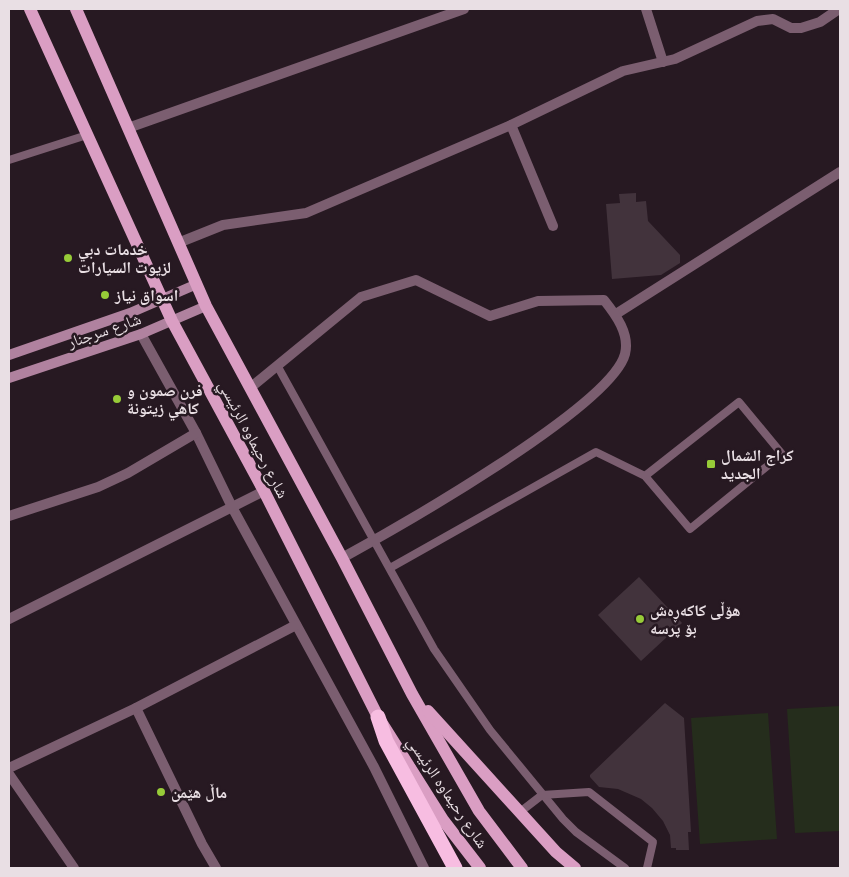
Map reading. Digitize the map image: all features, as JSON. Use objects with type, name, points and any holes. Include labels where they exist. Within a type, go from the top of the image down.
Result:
[{"type":"highway","points":[[378,716],[386,741],[455,868]]},
{"type":"main road","name":"شارع رحيماوه الرئيسي","points":[[30,9],[172,321],[264,490],[378,716],[443,820],[480,868]]},
{"type":"main road","name":"شارع رحيماوه الرئيسي","points":[[76,9],[206,306],[342,558],[412,694],[479,811],[522,868]]},
{"type":"main road","points":[[412,694],[556,852],[575,868]]},
{"type":"street","points":[[128,128],[464,9]]},
{"type":"street","points":[[646,9],[663,62]]},
{"type":"street","points":[[178,243],[223,225],[306,212],[511,125],[624,71],[675,59],[757,21],[773,19],[791,28],[801,28],[820,22],[839,9]]},
{"type":"street","points":[[511,125],[553,226]]},
{"type":"street","points":[[616,314],[840,172]]},
{"type":"street","points":[[250,388],[361,298],[416,280],[490,316],[538,301],[604,300],[616,314],[625,335],[625,354],[617,370],[585,401],[518,452],[445,499],[342,558]]},
{"type":"street","name":"شارع سرجنار","points":[[9,355],[163,300],[197,284]]},
{"type":"street","name":"شارع سرجنار","points":[[9,378],[141,334],[206,306]]},
{"type":"street","points":[[141,334],[196,433],[232,507],[374,767],[424,868]]},
{"type":"street","points":[[9,516],[98,487],[128,473],[196,433]]},
{"type":"street","points":[[9,619],[264,490]]},
{"type":"street","points":[[9,768],[136,708],[296,625]]},
{"type":"street","points":[[136,708],[202,844],[216,868]]},
{"type":"street","points":[[9,774],[74,868]]},
{"type":"lane","points":[[9,160],[87,135]]},
{"type":"lane","points":[[278,366],[445,667],[490,730],[542,795],[576,832],[625,868]]},
{"type":"lane","points":[[390,568],[596,452],[644,476],[690,529],[782,454],[739,402],[644,476]]},
{"type":"lane","points":[[520,812],[542,795],[589,792],[653,842],[647,868]]},
{"type":"green space","points":[[840,706],[840,831],[795,833],[787,709]]},
{"type":"green space","points":[[768,713],[777,839],[700,844],[691,718]]},
{"type":"building","points":[[636,193],[636,202],[646,201],[648,221],[680,255],[680,263],[661,275],[612,279],[606,204],[620,203],[619,194]]},
{"type":"building","name":"هۆڵی کاکەڕەش بۆ پرسە","points":[[639,577],[682,623],[641,661],[598,615]]},
{"type":"building","points":[[665,703],[684,718],[691,832],[688,832],[689,850],[671,848],[670,835],[663,821],[641,799],[618,789],[599,787],[590,777]]},
{"type":"place","name":"خدمات دبي لزيوت السيارات","points":[[68,258]]},
{"type":"place","name":"اسواق نياز","points":[[105,295]]},
{"type":"place","name":"فرن صمون و كاهي زيتونة","points":[[117,399]]},
{"type":"place","name":"كراج الشمال الجديد","points":[[711,464]]},
{"type":"place","name":"هۆڵی کاکەڕەش بۆ پرسە","points":[[640,619]]},
{"type":"place","name":"ماڵ هێمن","points":[[161,792]]}]
